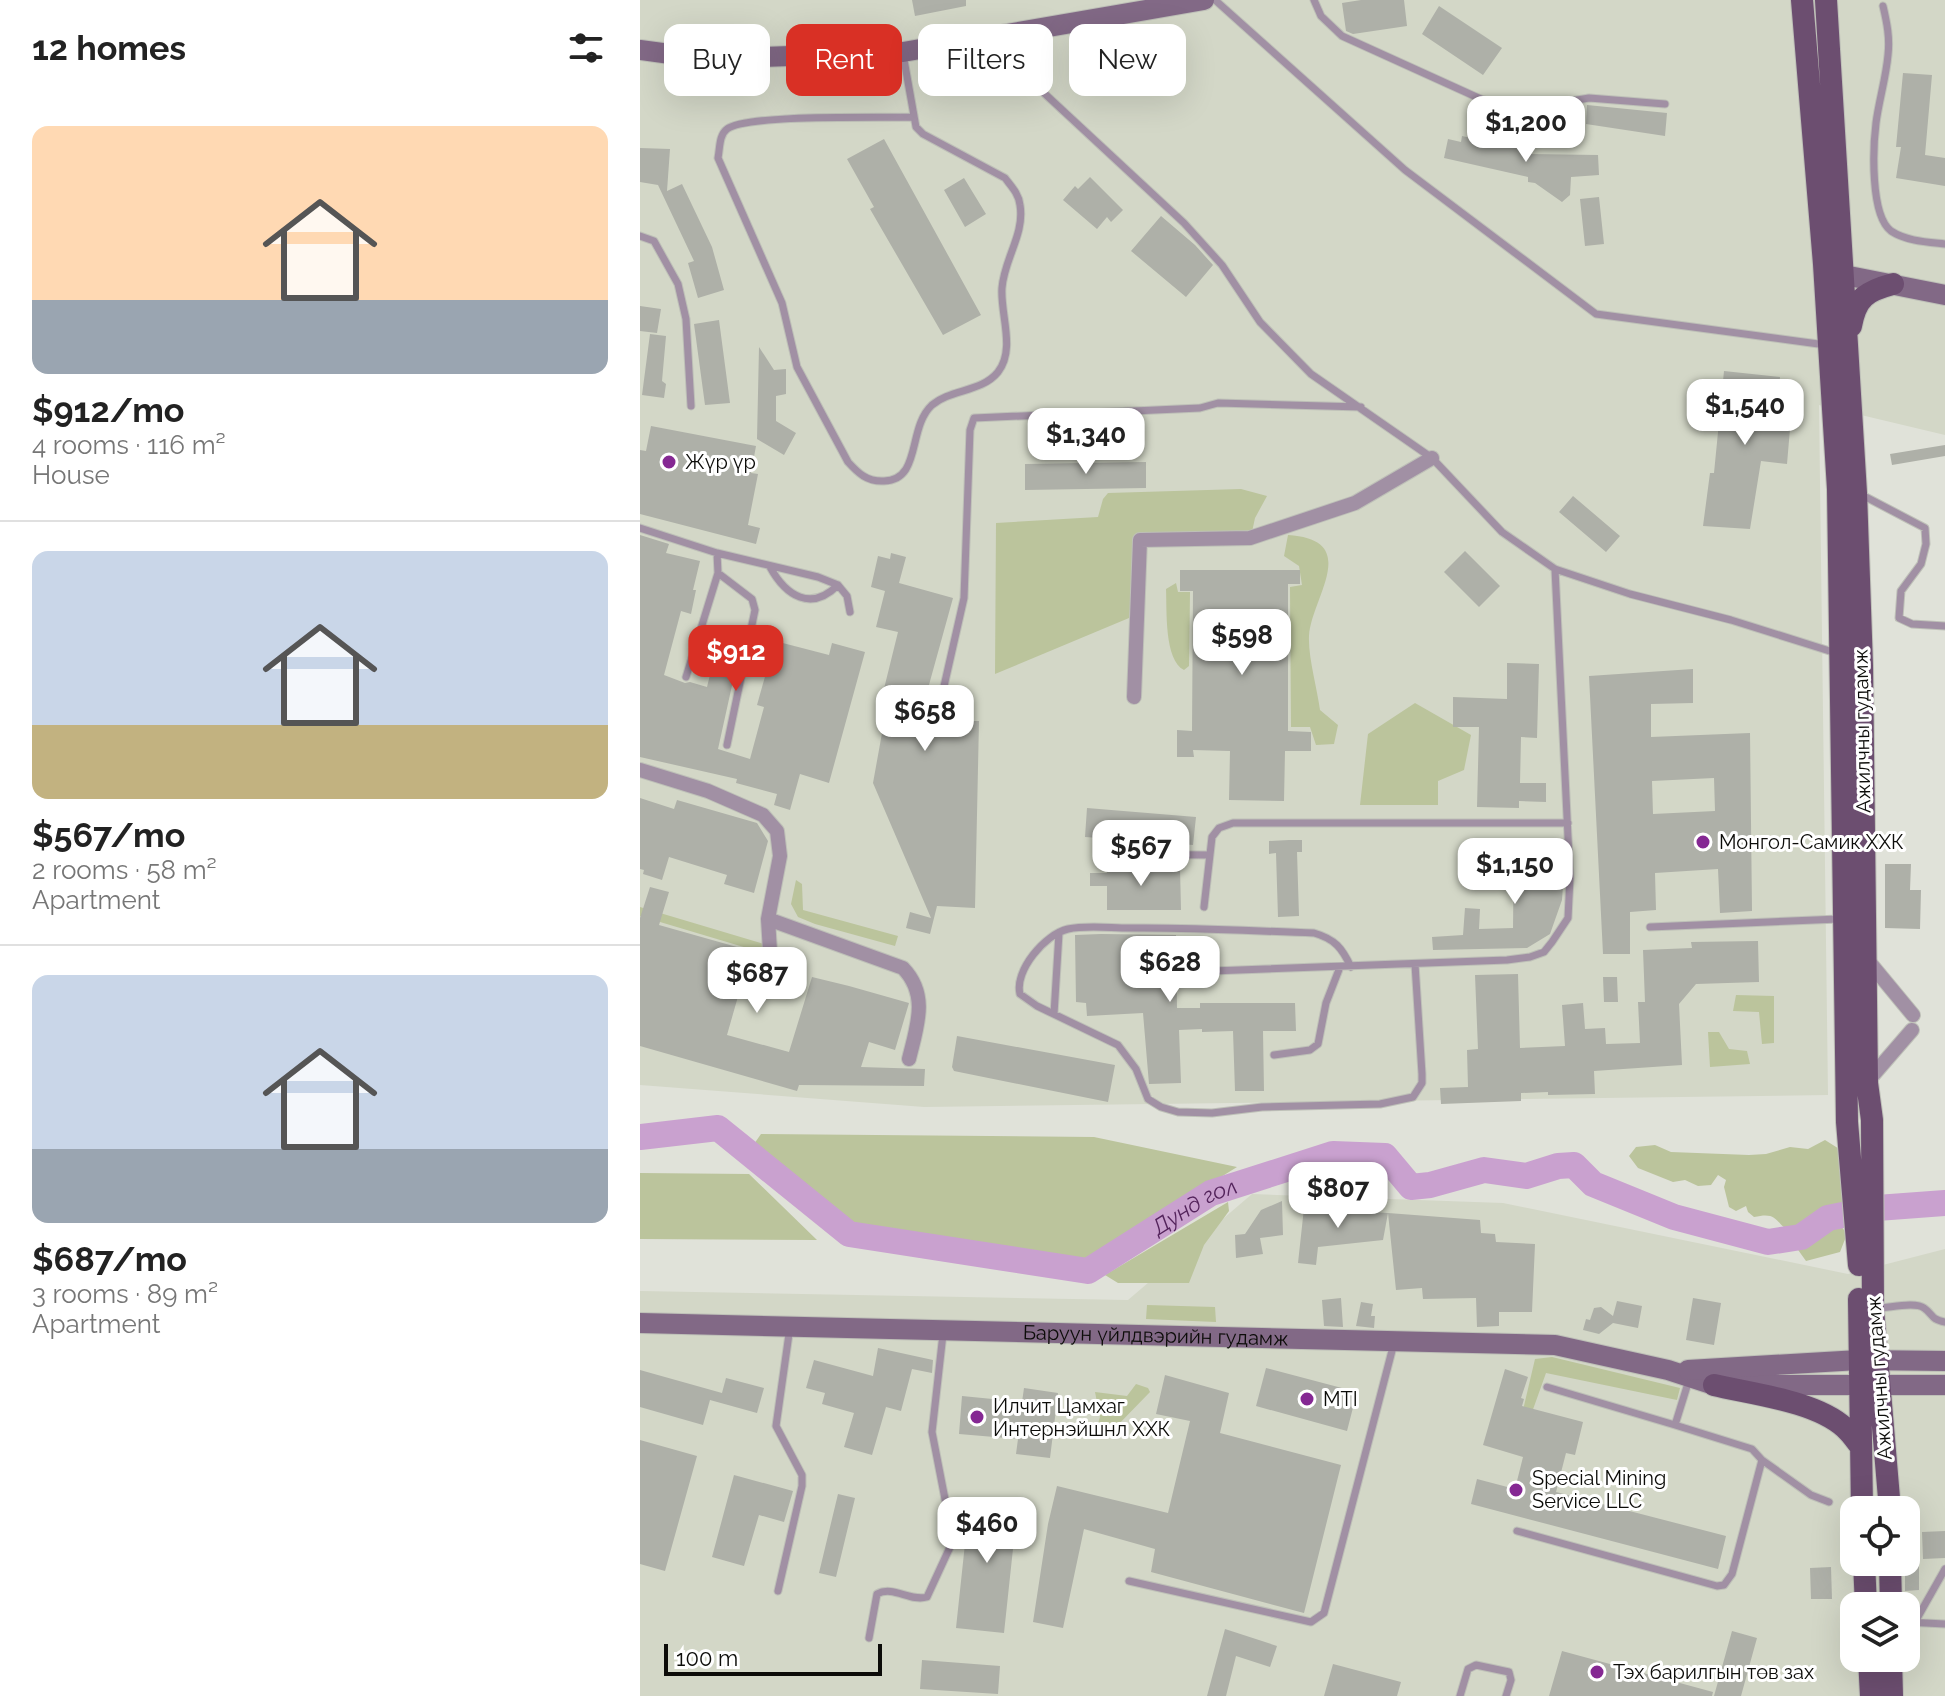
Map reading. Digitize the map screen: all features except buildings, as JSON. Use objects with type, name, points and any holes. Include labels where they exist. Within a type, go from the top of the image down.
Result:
[{"type":"main road","name":"Ажилчны гудамж","points":[[1802,0],[1824,264],[1856,493],[1862,666],[1867,1083],[1872,1120],[1866,1274],[1868,1360],[1869,1385],[1888,1496]]},
{"type":"main road","name":"Ажилчны гудамж","points":[[1826,0],[1844,275],[1837,344],[1847,1122],[1873,1309],[1868,1360]]},
{"type":"main road","points":[[1837,344],[1859,301],[1868,291],[1893,284]]},
{"type":"main road","points":[[1714,1385],[1824,1415],[1845,1428],[1861,1447]]},
{"type":"main road","name":"Ажилчны гудамж","points":[[1862,1496],[1861,1447],[1869,1385]]},
{"type":"main road","points":[[1870,1672],[1871,1696]]},
{"type":"main road","points":[[1891,1672],[1892,1696]]},
{"type":"street","points":[[1053,25],[1204,0]]},
{"type":"street","points":[[1792,0],[1804,32]]},
{"type":"street","points":[[640,50],[707,59],[918,49]]},
{"type":"street","points":[[1844,275],[1945,295]]},
{"type":"street","points":[[1134,697],[1140,540],[1250,538],[1355,503],[1432,458]]},
{"type":"street","points":[[640,770],[708,791],[750,809],[763,815],[777,831],[780,856],[768,919],[770,951]]},
{"type":"street","points":[[768,919],[903,968],[915,981],[919,994],[917,1026],[909,1059]]},
{"type":"street","points":[[1865,957],[1912,1022],[1867,1083]]},
{"type":"street","name":"Баруун үйлдвэрийн гудамж","points":[[640,1323],[1555,1345],[1668,1370],[1714,1385],[1945,1385]]},
{"type":"street","name":"Баруун үйлдвэрийн гудамж","points":[[1668,1370],[1868,1360],[1945,1361]]},
{"type":"lane","points":[[1215,0],[1405,170],[1596,314],[1837,344]]},
{"type":"lane","points":[[1314,0],[1321,16],[1342,36],[1483,100],[1529,108],[1589,98],[1665,104]]},
{"type":"lane","points":[[1883,6],[1888,27],[1888,53],[1876,123],[1875,186],[1883,221],[1891,230],[1906,238],[1945,244]]},
{"type":"lane","points":[[903,52],[916,127],[923,134],[1005,178],[1021,205],[1018,237],[1002,286],[1005,354],[998,372],[981,385],[933,404],[919,420],[907,471],[895,481],[875,481],[859,474],[848,462],[797,367],[782,303],[718,158],[721,136],[728,128],[753,120],[912,117]]},
{"type":"lane","points":[[1047,96],[1184,223],[1222,265],[1260,322],[1311,374],[1363,407],[1432,458],[1502,532],[1555,569],[1630,594],[1731,620],[1842,655]]},
{"type":"lane","points":[[640,236],[654,241],[678,284],[686,319],[691,406]]},
{"type":"lane","points":[[942,695],[964,598],[970,430],[974,418],[1200,408],[1218,403],[1363,407]]},
{"type":"lane","points":[[1856,493],[1925,528],[1926,544],[1921,564],[1901,591],[1899,618],[1912,624],[1945,626]]},
{"type":"lane","points":[[640,528],[717,553],[818,577],[838,585],[847,596],[850,612]]},
{"type":"lane","points":[[686,677],[718,573],[717,553]]},
{"type":"lane","points":[[770,567],[778,583],[805,599],[818,599],[838,585]]},
{"type":"lane","points":[[1212,971],[1507,960],[1544,952],[1568,918],[1568,823],[1555,569]]},
{"type":"lane","points":[[718,573],[752,599],[755,610],[727,745]]},
{"type":"lane","points":[[1204,907],[1212,837],[1219,828],[1233,823],[1568,823]]},
{"type":"lane","points":[[1099,854],[1209,855]]},
{"type":"lane","points":[[1650,927],[1845,919]]},
{"type":"lane","points":[[1351,967],[1342,949],[1331,938],[1314,933],[1186,927],[1067,929],[1049,939],[1030,960],[1018,984],[1023,997],[1118,1045],[1136,1069],[1148,1099],[1178,1112],[1212,1113],[1262,1107],[1398,1101],[1413,1097],[1422,1083],[1415,964]]},
{"type":"lane","points":[[1054,1014],[1059,933]]},
{"type":"lane","points":[[1274,1055],[1304,1052],[1318,1044],[1326,1003],[1340,967]]},
{"type":"lane","points":[[1873,1309],[1916,1305],[1924,1307],[1933,1319],[1945,1322]]},
{"type":"lane","points":[[778,1591],[802,1486],[802,1475],[776,1426],[790,1327]]},
{"type":"lane","points":[[869,1638],[877,1594],[887,1590],[919,1600],[927,1597],[951,1545],[952,1524],[932,1432],[944,1332]]},
{"type":"lane","points":[[1129,1581],[1311,1622],[1324,1613],[1395,1341]]},
{"type":"lane","points":[[1675,1425],[1690,1378]]},
{"type":"lane","points":[[1547,1387],[1752,1449],[1762,1460],[1811,1495],[1829,1502]]},
{"type":"lane","points":[[1517,1531],[1717,1586],[1724,1585],[1732,1574],[1762,1460]]},
{"type":"lane","points":[[1920,1607],[1945,1569]]},
{"type":"lane","points":[[1920,1623],[1945,1624]]},
{"type":"lane","points":[[1460,1696],[1468,1669],[1476,1665],[1509,1672],[1511,1680],[1506,1696]]},
{"type":"shaded area","points":[[640,0],[1945,0],[1945,435],[1819,405],[1828,1095],[924,1107],[640,1085]]},
{"type":"shaded area","points":[[1252,1194],[1503,1203],[1848,1274],[1945,1249],[1945,1696],[640,1696],[640,1291],[1128,1300]]},
{"type":"green space","points":[[1241,489],[1267,496],[1255,518],[1252,532],[1138,538],[1129,618],[995,674],[996,523],[1098,517],[1108,493]]},
{"type":"green space","points":[[1288,535],[1311,539],[1323,548],[1328,559],[1309,644],[1320,710],[1338,725],[1334,744],[1316,745],[1310,727],[1291,727],[1290,587],[1302,585],[1299,566],[1284,556]]},
{"type":"green space","points":[[1176,583],[1178,592],[1190,592],[1189,666],[1184,670],[1173,656],[1168,634],[1166,589]]},
{"type":"green space","points":[[1415,703],[1471,735],[1464,770],[1438,781],[1438,805],[1360,805],[1368,734]]},
{"type":"green space","points":[[796,880],[802,884],[803,910],[898,936],[895,946],[798,917],[791,904]]},
{"type":"green space","points":[[640,907],[767,945],[756,983],[750,981],[757,951],[640,916]]},
{"type":"green space","points":[[1736,995],[1774,996],[1774,1043],[1762,1044],[1759,1012],[1733,1011]]},
{"type":"green space","points":[[1708,1032],[1719,1032],[1729,1049],[1747,1051],[1750,1064],[1710,1067]]},
{"type":"green space","points":[[761,1134],[1094,1137],[1237,1167],[1083,1263],[849,1227],[754,1144]]},
{"type":"green space","points":[[1825,1140],[1844,1152],[1842,1204],[1817,1213],[1813,1222],[1792,1233],[1772,1217],[1754,1217],[1746,1206],[1736,1211],[1729,1207],[1724,1187],[1726,1180],[1718,1175],[1711,1185],[1698,1186],[1685,1180],[1673,1182],[1638,1168],[1629,1156],[1636,1147],[1655,1145],[1671,1152],[1766,1154],[1790,1147],[1808,1149]]},
{"type":"green space","points":[[640,1173],[749,1174],[817,1240],[640,1239]]},
{"type":"green space","points":[[1228,1202],[1229,1211],[1204,1245],[1189,1283],[1118,1283],[1105,1275]]},
{"type":"green space","points":[[1831,1221],[1841,1226],[1847,1234],[1840,1252],[1806,1261],[1796,1247]]},
{"type":"green space","points":[[1147,1305],[1215,1307],[1216,1322],[1146,1319]]},
{"type":"green space","points":[[1552,1357],[1680,1388],[1677,1400],[1546,1373],[1526,1429],[1519,1427],[1535,1359]]},
{"type":"green space","points":[[1136,1384],[1148,1388],[1150,1392],[1115,1428],[1095,1439],[1100,1417],[1095,1392],[1127,1396]]},
{"type":"waterway","name":"Дунд гол","points":[[640,1137],[718,1128],[849,1234],[1088,1271],[1211,1193],[1333,1154],[1385,1156],[1411,1187],[1484,1170],[1526,1176],[1558,1166],[1574,1165],[1593,1184],[1674,1217],[1768,1242],[1801,1237],[1828,1218],[1877,1208],[1945,1203]]},
{"type":"place","name":"Жүр үр","points":[[669,462]]},
{"type":"place","name":"Монгол-Самик ХХК","points":[[1703,842]]},
{"type":"place","name":"MTI","points":[[1307,1399]]},
{"type":"place","name":"Илчит Цамхаг Интернэйшнл ХХК","points":[[977,1417]]},
{"type":"place","name":"Special Mining Service LLC","points":[[1516,1490]]},
{"type":"place","name":"Тэх барилгын төв зах","points":[[1597,1672]]}]
